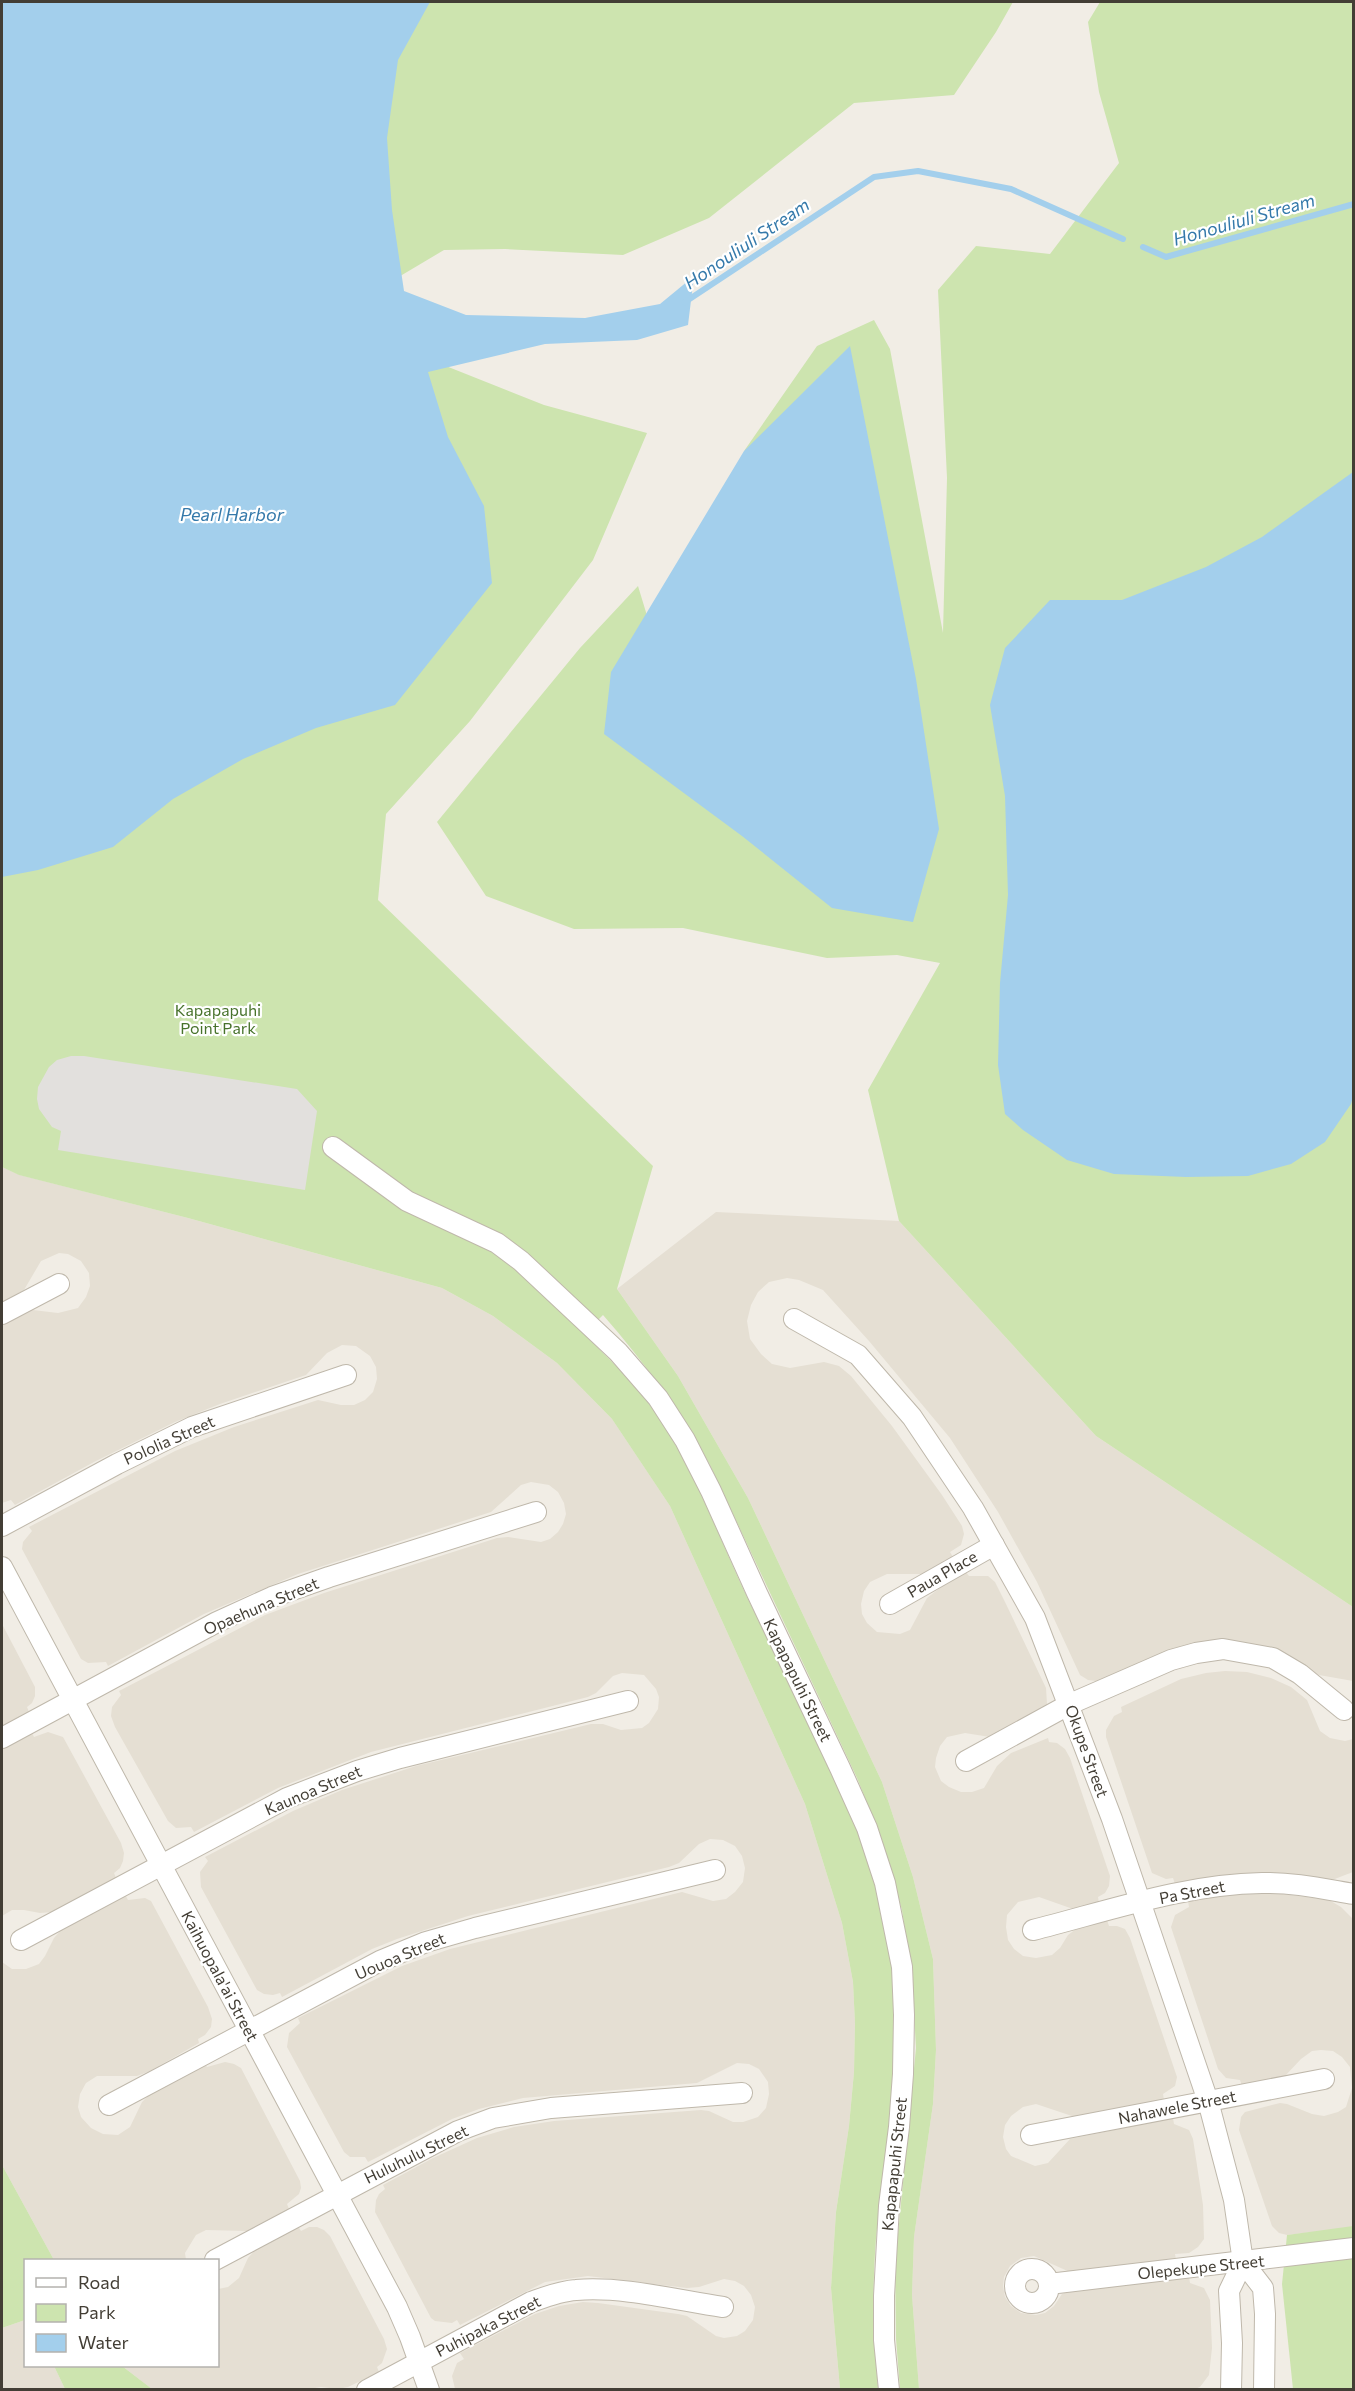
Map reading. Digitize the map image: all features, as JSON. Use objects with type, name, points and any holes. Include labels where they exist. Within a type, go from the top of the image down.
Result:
[{"type":"street","name":"Kapapapuhi Street","points":[[333,1147],[407,1201],[497,1243],[521,1261],[618,1352],[658,1398],[685,1440],[711,1491],[867,1828],[885,1883],[902,1967],[904,2015],[903,2074],[889,2206],[884,2296],[884,2340],[889,2390]]},
{"type":"street","points":[[2,1314],[59,1284]]},
{"type":"street","name":"Okupe Street","points":[[794,1319],[858,1355],[912,1418],[973,1508],[1035,1618],[1070,1704],[1208,2102],[1233,2200],[1244,2262],[1263,2288],[1264,2390]]},
{"type":"street","name":"Pololia Street","points":[[2,1526],[117,1464],[192,1427],[346,1375]]},
{"type":"street","name":"Opaehuna Street","points":[[2,1738],[217,1622],[272,1597],[328,1577],[536,1512]]},
{"type":"street","name":"Paua Place","points":[[890,1604],[994,1545]]},
{"type":"street","name":"Kaihuopala'ai Street","points":[[2,1567],[397,2307],[429,2390]]},
{"type":"street","points":[[966,1761],[1070,1704],[1171,1660],[1223,1649],[1273,1658],[1300,1674],[1344,1710]]},
{"type":"street","name":"Kaunoa Street","points":[[21,1940],[287,1798],[357,1771],[400,1758],[628,1701]]},
{"type":"street","name":"Uouoa Street","points":[[109,2105],[380,1961],[426,1942],[715,1870]]},
{"type":"street","name":"Pa Street","points":[[1033,1930],[1186,1891],[1237,1884],[1265,1883],[1306,1886],[1353,1894]]},
{"type":"street","name":"Nahawele Street","points":[[1031,2135],[1324,2079]]},
{"type":"street","name":"Huluhulu Street","points":[[217,2259],[458,2131],[493,2118],[551,2108],[742,2093]]},
{"type":"street","name":"Olepekupe Street","points":[[1049,2284],[1353,2248]]},
{"type":"street","points":[[1231,2390],[1232,2343],[1229,2291],[1244,2262]]},
{"type":"street","name":"Puhipaka Street","points":[[367,2390],[531,2302],[552,2294],[574,2290],[605,2290],[723,2307]]},
{"type":"shaded area","points":[[71,1056],[84,1056],[297,1089],[317,1111],[305,1190],[58,1150],[61,1131],[52,1127],[39,1109],[38,1087],[49,1067],[57,1060]]},
{"type":"shaded area","points":[[2,1167],[20,1175],[188,1218],[442,1288],[493,1316],[557,1363],[612,1419],[670,1506],[805,1804],[842,1923],[853,1982],[855,2024],[854,2072],[849,2126],[836,2212],[831,2288],[840,2389],[455,2389],[452,2376],[457,2363],[464,2359],[460,2353],[535,2314],[559,2306],[583,2302],[598,2303],[678,2314],[687,2316],[716,2336],[724,2338],[737,2336],[745,2331],[753,2320],[755,2307],[751,2295],[744,2286],[735,2281],[724,2279],[699,2287],[687,2288],[588,2276],[545,2282],[460,2325],[457,2320],[452,2323],[435,2321],[431,2318],[375,2212],[376,2200],[385,2189],[383,2185],[477,2138],[514,2127],[554,2121],[701,2110],[709,2111],[733,2122],[743,2122],[758,2117],[766,2108],[769,2094],[768,2082],[759,2069],[749,2064],[737,2063],[697,2083],[523,2098],[479,2109],[452,2119],[368,2162],[365,2157],[350,2157],[344,2152],[287,2047],[289,2033],[300,2023],[298,2018],[402,1966],[450,1949],[682,1892],[713,1901],[726,1899],[743,1882],[745,1868],[742,1856],[735,1846],[723,1840],[710,1839],[699,1844],[679,1863],[669,1867],[468,1916],[397,1939],[372,1949],[282,1997],[280,1993],[264,1994],[257,1990],[201,1887],[200,1872],[208,1861],[205,1857],[293,1811],[342,1790],[416,1766],[591,1724],[603,1724],[621,1730],[642,1728],[649,1723],[658,1709],[659,1697],[656,1689],[644,1675],[622,1673],[613,1676],[596,1693],[588,1697],[371,1752],[278,1788],[194,1832],[191,1827],[176,1828],[168,1821],[115,1727],[111,1716],[112,1707],[121,1695],[119,1691],[265,1615],[324,1593],[497,1538],[508,1537],[541,1542],[550,1539],[563,1524],[566,1514],[564,1503],[558,1492],[549,1485],[531,1482],[521,1485],[491,1512],[298,1574],[204,1614],[108,1666],[106,1662],[88,1663],[81,1659],[22,1549],[23,1542],[32,1531],[29,1527],[175,1451],[234,1427],[318,1400],[354,1405],[365,1400],[373,1392],[377,1379],[376,1367],[370,1356],[356,1346],[342,1345],[327,1353],[306,1375],[175,1422],[15,1505],[11,1500],[2,1503],[2,1325],[33,1310],[58,1313],[78,1308],[90,1286],[89,1273],[81,1261],[68,1254],[59,1253],[41,1261],[24,1290],[2,1304]]},
{"type":"shaded area","points":[[716,1212],[899,1221],[1096,1436],[1353,1607],[1353,1681],[1319,1675],[1297,1662],[1265,1649],[1096,1681],[1088,1680],[1080,1675],[1037,1582],[998,1512],[950,1438],[869,1341],[823,1290],[799,1280],[787,1278],[769,1282],[758,1292],[751,1305],[747,1321],[750,1339],[761,1354],[772,1364],[790,1368],[824,1362],[839,1366],[851,1376],[892,1426],[962,1526],[964,1534],[961,1545],[950,1552],[953,1557],[922,1574],[887,1574],[870,1582],[864,1591],[861,1604],[862,1614],[867,1623],[877,1632],[900,1634],[910,1630],[927,1598],[945,1584],[965,1571],[969,1576],[988,1576],[995,1582],[1046,1688],[1047,1704],[1041,1711],[990,1737],[965,1733],[947,1737],[940,1746],[936,1758],[935,1767],[941,1781],[961,1792],[972,1792],[984,1788],[997,1766],[1011,1753],[1048,1738],[1049,1742],[1057,1743],[1065,1749],[1070,1758],[1110,1876],[1109,1886],[1105,1893],[1098,1897],[1099,1903],[1073,1909],[1039,1897],[1018,1902],[1007,1915],[1008,1940],[1023,1956],[1036,1958],[1052,1955],[1060,1948],[1068,1935],[1076,1929],[1107,1920],[1109,1926],[1125,1929],[1177,2077],[1175,2086],[1163,2094],[1164,2100],[1075,2117],[1036,2104],[1023,2107],[1011,2116],[1005,2125],[1003,2137],[1006,2149],[1011,2156],[1035,2166],[1048,2163],[1070,2139],[1173,2118],[1174,2124],[1189,2130],[1193,2139],[1203,2205],[1204,2239],[1198,2247],[1189,2253],[1175,2254],[1176,2260],[1072,2273],[1034,2256],[1021,2258],[1010,2266],[1004,2277],[1005,2297],[1011,2306],[1021,2313],[1036,2315],[1045,2313],[1054,2306],[1062,2294],[1068,2291],[1189,2277],[1190,2283],[1204,2288],[1210,2300],[1212,2348],[1209,2375],[1200,2387],[1192,2390],[919,2389],[912,2295],[914,2237],[933,2104],[936,2050],[933,1959],[913,1877],[882,1782],[748,1498],[678,1376],[617,1289]]},
{"type":"shaded area","points":[[2,1624],[35,1687],[35,1696],[27,1707],[29,1712],[2,1727]]},
{"type":"shaded area","points":[[1225,1671],[1247,1672],[1271,1678],[1291,1687],[1307,1700],[1320,1731],[1330,1738],[1345,1741],[1353,1739],[1353,1872],[1332,1880],[1264,1874],[1175,1884],[1173,1878],[1166,1879],[1152,1873],[1106,1737],[1106,1730],[1114,1716],[1122,1712],[1121,1707],[1181,1679]]},
{"type":"shaded area","points":[[48,1732],[63,1737],[121,1843],[124,1853],[123,1861],[114,1873],[116,1878],[53,1912],[12,1910],[2,1916],[2,1749],[32,1733],[34,1737]]},
{"type":"shaded area","points":[[1275,1893],[1329,1900],[1341,1907],[1353,1919],[1353,2226],[1347,2228],[1287,2235],[1279,2233],[1272,2226],[1239,2130],[1241,2117],[1245,2112],[1280,2103],[1324,2116],[1338,2112],[1346,2107],[1352,2088],[1350,2067],[1333,2051],[1321,2050],[1312,2051],[1285,2076],[1275,2080],[1242,2086],[1240,2080],[1226,2078],[1218,2069],[1171,1927],[1175,1915],[1189,1907],[1188,1901],[1220,1895]]},
{"type":"shaded area","points":[[125,1894],[128,1900],[145,1898],[151,1901],[208,2007],[212,2019],[211,2027],[205,2035],[198,2039],[199,2043],[150,2071],[137,2076],[97,2076],[86,2083],[80,2094],[78,2107],[81,2117],[91,2128],[103,2134],[118,2135],[130,2127],[142,2102],[153,2091],[205,2064],[207,2067],[225,2062],[234,2064],[241,2068],[300,2181],[299,2194],[287,2204],[289,2209],[247,2231],[206,2230],[196,2235],[185,2253],[186,2259],[53,2259],[2,2165],[2,1962],[12,1969],[26,1969],[39,1964],[54,1938],[63,1928]]},
{"type":"shaded area","points":[[298,2226],[301,2231],[309,2227],[317,2227],[330,2236],[384,2339],[387,2349],[382,2363],[377,2367],[379,2372],[348,2387],[338,2389],[321,2387],[303,2390],[152,2389],[123,2367],[219,2367],[219,2289],[228,2287],[239,2278],[248,2258],[256,2249]]},
{"type":"shaded area","points":[[24,2320],[24,2367],[54,2367],[65,2389],[2,2389],[2,2328]]},
{"type":"green space","points":[[386,2],[1013,2],[954,95],[854,103],[709,218],[623,255],[505,249],[444,250],[365,297]]},
{"type":"green space","points":[[1100,2],[1353,2],[1353,1607],[1096,1436],[899,1221],[868,1090],[940,963],[897,955],[827,958],[683,928],[574,929],[486,896],[437,822],[580,648],[638,586],[652,632],[789,427],[744,451],[817,346],[874,320],[890,349],[943,633],[947,478],[938,290],[976,246],[1050,254],[1119,163],[1099,92],[1088,22]]},
{"type":"green space","name":"Kapapapuhi Point Park","points":[[373,337],[544,405],[647,433],[593,560],[470,721],[386,814],[378,900],[653,1166],[617,1289],[678,1376],[748,1498],[882,1782],[913,1877],[933,1959],[936,2050],[933,2104],[914,2237],[912,2295],[919,2389],[900,2389],[896,2339],[895,2265],[916,2048],[912,1978],[902,1910],[882,1840],[857,1778],[709,1463],[673,1404],[646,1368],[603,1315],[584,1334],[643,1395],[692,1475],[748,1599],[840,1789],[877,1889],[888,1940],[894,1991],[893,2084],[889,2140],[877,2225],[874,2270],[875,2355],[878,2389],[840,2389],[831,2288],[836,2212],[849,2126],[854,2072],[853,1982],[842,1923],[805,1804],[670,1506],[612,1419],[557,1363],[493,1316],[442,1288],[188,1218],[19,1175],[2,1167],[2,836]]},
{"type":"green space","points":[[2,2165],[53,2259],[24,2259],[24,2320],[2,2328]]},
{"type":"green space","points":[[1353,2226],[1353,2389],[1293,2389],[1282,2284],[1287,2235]]},
{"type":"green space","points":[[54,2367],[123,2367],[152,2389],[65,2389]]},
{"type":"water","name":"Pearl Harbor","points":[[2,2],[430,2],[398,60],[387,138],[392,210],[404,291],[466,315],[585,318],[660,304],[694,276],[688,325],[637,340],[545,344],[428,372],[448,437],[484,506],[492,583],[395,705],[316,728],[243,759],[173,799],[113,847],[38,870],[2,877]]},
{"type":"water","points":[[850,346],[916,679],[939,829],[913,922],[832,908],[742,836],[604,734],[611,672],[744,451]]},
{"type":"water","points":[[1353,472],[1354,1093],[1351,1104],[1325,1142],[1291,1164],[1248,1176],[1186,1177],[1114,1174],[1067,1160],[1023,1130],[1005,1114],[998,1065],[1000,983],[1008,895],[1005,796],[990,705],[1005,648],[1050,600],[1122,600],[1206,567],[1262,537]]},
{"type":"waterway","name":"Honouliuli Stream","points":[[685,302],[874,177],[918,171],[1011,189],[1123,239]]},
{"type":"waterway","name":"Honouliuli Stream","points":[[1143,247],[1166,257],[1354,204]]}]
